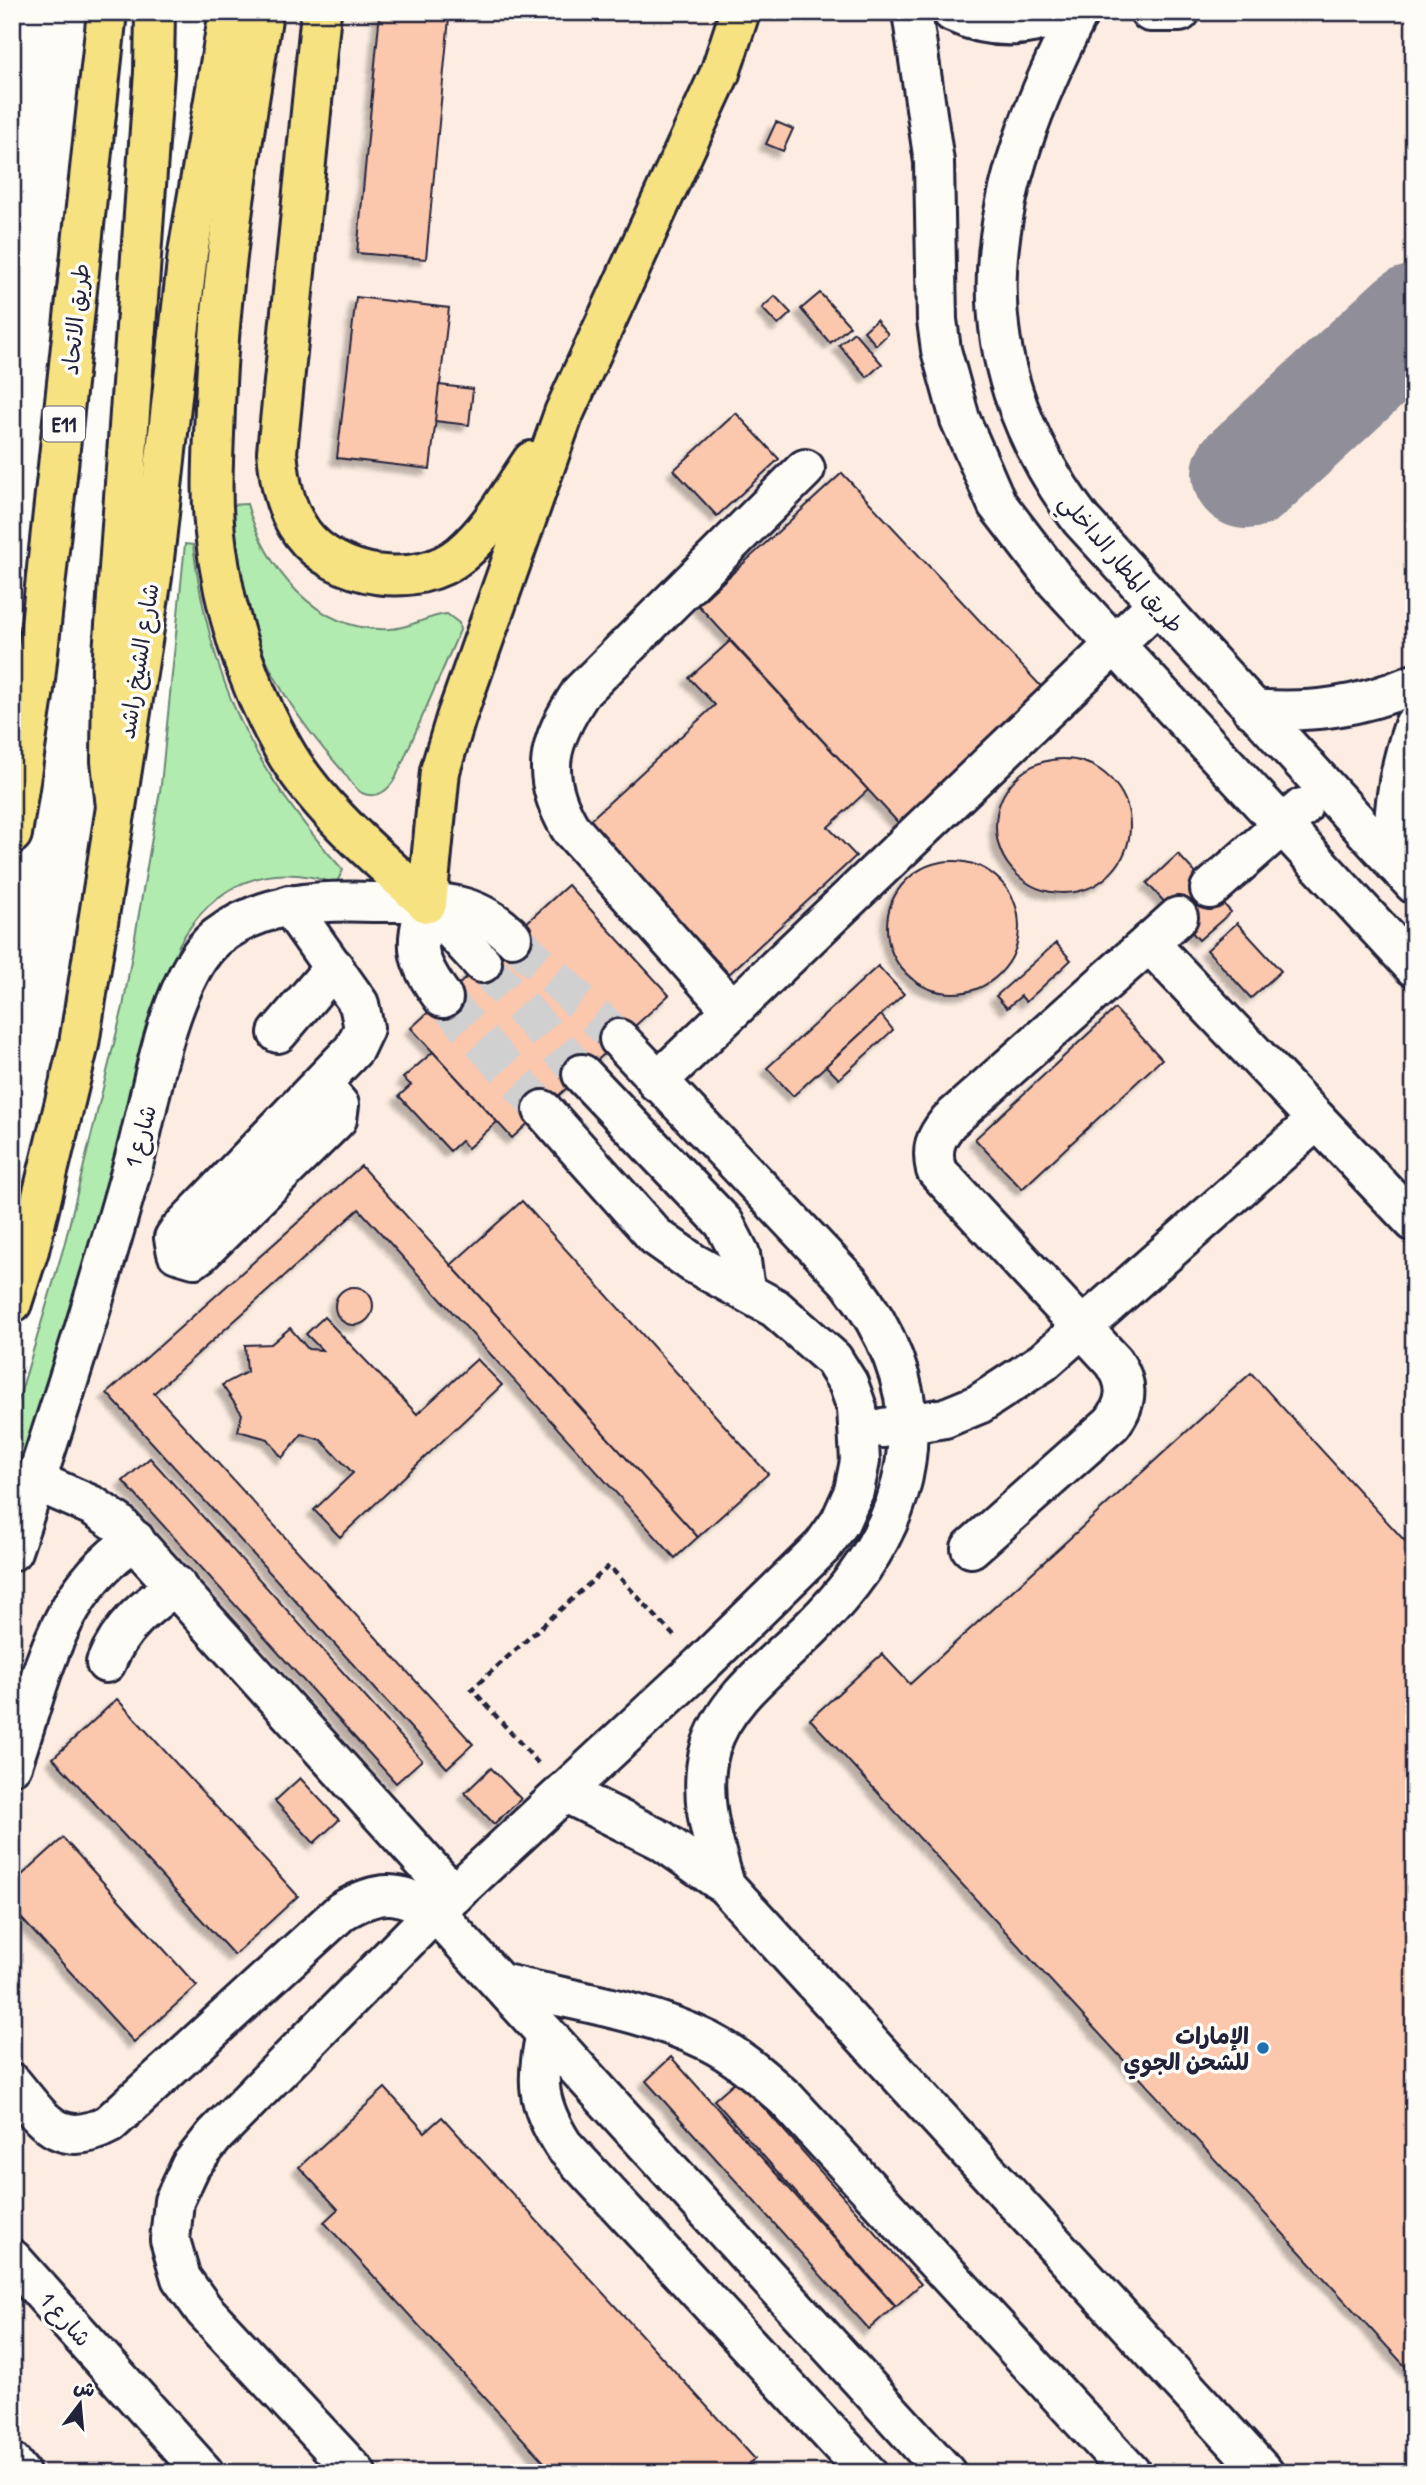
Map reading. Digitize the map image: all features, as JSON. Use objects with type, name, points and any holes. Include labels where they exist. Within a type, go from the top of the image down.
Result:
[{"type":"main road","name":"طريق الاتحاد","points":[[12,834],[36,675],[107,12]]},
{"type":"main road","points":[[116,807],[111,761],[111,668],[154,72],[155,12]]},
{"type":"main road","name":"شارع الشيخ راشد","points":[[12,1303],[29,1250],[79,1044],[152,577],[188,253],[229,12]]},
{"type":"main road","points":[[263,12],[230,211],[218,327],[215,532],[227,608],[250,681],[285,750],[355,837],[426,903]]},
{"type":"main road","points":[[321,12],[277,452],[282,495],[302,534],[335,561],[376,575],[419,573],[459,556],[489,525],[564,413]]},
{"type":"main road","points":[[426,903],[440,771],[456,718],[564,413],[720,73],[740,12]]},
{"type":"street","points":[[912,12],[934,162],[937,320],[949,385],[977,462],[997,504],[1056,581],[1414,967]]},
{"type":"street","points":[[952,12],[973,22],[1003,27],[1034,24],[1064,12]]},
{"type":"street","name":"طريق المطار الداخلي","points":[[1079,12],[1032,114],[1007,195],[998,249],[998,327],[1005,371],[1035,451],[1081,520],[1404,874]]},
{"type":"street","points":[[1150,12],[1180,12]]},
{"type":"street","points":[[732,1010],[570,828],[556,803],[550,776],[552,746],[564,717],[581,692],[805,469]]},
{"type":"street","points":[[657,1082],[1157,605]]},
{"type":"street","points":[[1252,709],[1320,711],[1355,705],[1414,684]]},
{"type":"street","points":[[1404,874],[1392,828],[1395,793],[1414,725]]},
{"type":"street","points":[[1210,889],[1325,788]]},
{"type":"street","name":"شارع 1","points":[[12,1551],[127,1184],[175,1006],[190,969],[216,938],[252,916],[289,905],[335,901],[465,906],[483,913],[512,937]]},
{"type":"street","points":[[426,903],[482,964]]},
{"type":"street","points":[[426,903],[417,946],[421,964],[443,998]]},
{"type":"street","points":[[289,905],[359,1004],[364,1028],[354,1049],[321,1083],[178,1232],[174,1238],[177,1253],[194,1258],[201,1253],[337,1119],[339,1105],[321,1083]]},
{"type":"street","points":[[971,1548],[1112,1423],[1122,1410],[1126,1393],[1124,1376],[936,1170],[932,1152],[937,1135],[949,1121],[1178,917]]},
{"type":"street","points":[[1149,943],[1414,1222]]},
{"type":"street","points":[[278,1033],[334,967]]},
{"type":"street","points":[[619,1040],[850,1283],[873,1313],[901,1375],[909,1425],[908,1455],[900,1488],[874,1552],[825,1614],[736,1702],[719,1726],[710,1749],[706,1798],[725,1885]]},
{"type":"street","points":[[582,1074],[724,1223],[740,1254],[745,1290]]},
{"type":"street","points":[[356,2473],[204,2310],[181,2278],[170,2240],[174,2201],[191,2165],[215,2135],[445,1903],[702,1665],[823,1546],[840,1522],[854,1492],[860,1461],[857,1408],[848,1383],[833,1359],[801,1328],[745,1290],[693,1264],[654,1236],[543,1110]]},
{"type":"street","points":[[860,1430],[944,1418],[979,1404],[1042,1362],[1317,1120]]},
{"type":"street","points":[[36,1481],[93,1506],[118,1522],[135,1540],[445,1903],[500,1983],[946,2473]]},
{"type":"street","points":[[12,1765],[63,1618],[78,1591],[96,1570],[135,1540]]},
{"type":"street","points":[[106,1663],[113,1645],[133,1617],[176,1585]]},
{"type":"street","points":[[564,1792],[662,1840],[725,1885],[1264,2473]]},
{"type":"street","points":[[12,2083],[43,2120],[56,2131],[74,2136],[93,2133],[109,2124],[342,1911],[365,1898],[389,1893],[445,1903]]},
{"type":"street","points":[[500,1983],[665,2023],[709,2042],[750,2067],[786,2099],[1131,2473]]},
{"type":"street","points":[[546,2034],[539,2063],[539,2092],[547,2120],[563,2145],[867,2473]]},
{"type":"street","name":"شارع 1","points":[[12,2259],[204,2473]]},
{"type":"street","points":[[12,2297],[108,2367]]},
{"type":"street","points":[[12,2463],[20,2473]]},
{"type":"path","points":[[564,1792],[472,1689],[609,1566],[702,1665]]},
{"type":"shaded area","points":[[276,12],[1414,12],[1414,2473],[12,2473],[12,1422],[64,1246],[123,1007],[161,785],[185,544],[193,545],[195,507],[231,348]]},
{"type":"green space","points":[[247,504],[255,528],[281,573],[317,608],[339,620],[363,627],[397,628],[447,614],[459,623],[460,630],[396,777],[390,786],[378,794],[367,795],[353,785],[297,714],[263,654],[242,598],[229,505]]},
{"type":"green space","points":[[185,544],[193,545],[211,639],[240,721],[284,796],[343,870],[336,884],[311,877],[288,875],[266,876],[245,882],[208,906],[179,945],[89,1270],[12,1499],[12,1422],[64,1246],[123,1007],[161,785]]},
{"type":"building","points":[[380,12],[449,18],[426,259],[357,253]]},
{"type":"building","points":[[776,122],[793,129],[783,151],[766,144]]},
{"type":"building","points":[[820,293],[850,326],[830,343],[801,309]]},
{"type":"building","points":[[775,296],[791,313],[778,325],[762,308]]},
{"type":"building","points":[[356,297],[449,308],[430,469],[337,458]]},
{"type":"building","points":[[876,320],[888,334],[876,345],[864,331]]},
{"type":"building","points":[[854,332],[882,364],[867,377],[839,345]]},
{"type":"building","points":[[439,385],[473,389],[469,425],[435,421]]},
{"type":"building","points":[[736,413],[779,459],[717,516],[674,470]]},
{"type":"building","points":[[842,473],[1050,696],[904,829],[698,605]]},
{"type":"building","points":[[730,641],[868,790],[828,827],[856,856],[729,974],[588,822],[715,705],[689,678]]},
{"type":"building","points":[[1063,759],[1089,764],[1111,778],[1125,800],[1130,826],[1125,852],[1111,874],[1089,888],[1063,893],[1037,888],[1015,874],[1001,852],[996,826],[1001,800],[1015,778],[1037,764]]},
{"type":"building","points":[[1178,854],[1231,912],[1199,940],[1147,883]]},
{"type":"building","points":[[953,861],[978,866],[999,881],[1014,902],[1019,927],[1014,952],[999,973],[978,988],[953,993],[928,988],[907,973],[892,952],[887,927],[892,902],[907,881],[928,866]]},
{"type":"building","points":[[568,885],[669,995],[512,1138],[411,1028]]},
{"type":"building","points":[[1237,923],[1281,971],[1251,998],[1207,950]]},
{"type":"building","points":[[1056,943],[1071,960],[1026,1002],[1021,996],[1007,1008],[996,996]]},
{"type":"building","points":[[878,966],[904,994],[793,1096],[767,1068]]},
{"type":"building","points":[[1115,1009],[1162,1059],[1022,1189],[975,1139]]},
{"type":"building","points":[[881,1015],[893,1030],[839,1079],[826,1066]]},
{"type":"building","points":[[433,1052],[497,1122],[468,1148],[461,1141],[450,1151],[399,1096],[411,1085],[403,1078]]},
{"type":"building","points":[[361,1166],[698,1537],[675,1558],[359,1209],[154,1393],[473,1744],[447,1768],[107,1393]]},
{"type":"building","points":[[522,1201],[768,1474],[698,1537],[451,1265]]},
{"type":"building","points":[[354,1287],[368,1292],[373,1306],[368,1320],[354,1325],[340,1320],[335,1306],[340,1292]]},
{"type":"building","points":[[324,1317],[417,1414],[477,1359],[502,1385],[340,1537],[314,1510],[353,1473],[321,1440],[302,1434],[282,1458],[268,1439],[238,1431],[242,1414],[222,1385],[247,1372],[245,1345],[271,1344],[290,1328],[308,1349],[322,1350],[306,1334]]},
{"type":"building","name":"الإمارات للشحن الجوي","points":[[1251,1373],[1414,1551],[1414,2376],[810,1719],[882,1654],[910,1684]]},
{"type":"building","points":[[150,1458],[422,1760],[396,1783],[123,1481]]},
{"type":"building","points":[[117,1699],[298,1896],[234,1955],[53,1758]]},
{"type":"building","points":[[491,1768],[521,1799],[494,1824],[465,1793]]},
{"type":"building","points":[[300,1778],[339,1820],[314,1843],[275,1801]]},
{"type":"building","points":[[63,1838],[197,1986],[134,2042],[12,1908],[12,1884]]},
{"type":"building","points":[[671,2057],[895,2306],[869,2329],[646,2081]]},
{"type":"building","points":[[738,2079],[921,2284],[896,2306],[714,2100]]},
{"type":"building","points":[[385,2088],[425,2132],[442,2117],[755,2459],[741,2471],[743,2473],[554,2473],[324,2222],[338,2209],[299,2167]]},
{"type":"taxiway","points":[[1247,474],[1414,320]]},
{"type":"tunnel","points":[[512,937],[619,1039]]},
{"type":"tunnel","points":[[482,963],[582,1074]]},
{"type":"tunnel","points":[[443,998],[543,1110]]},
{"type":"place","name":"الإمارات للشحن الجوي","points":[[1263,2048]]}]
